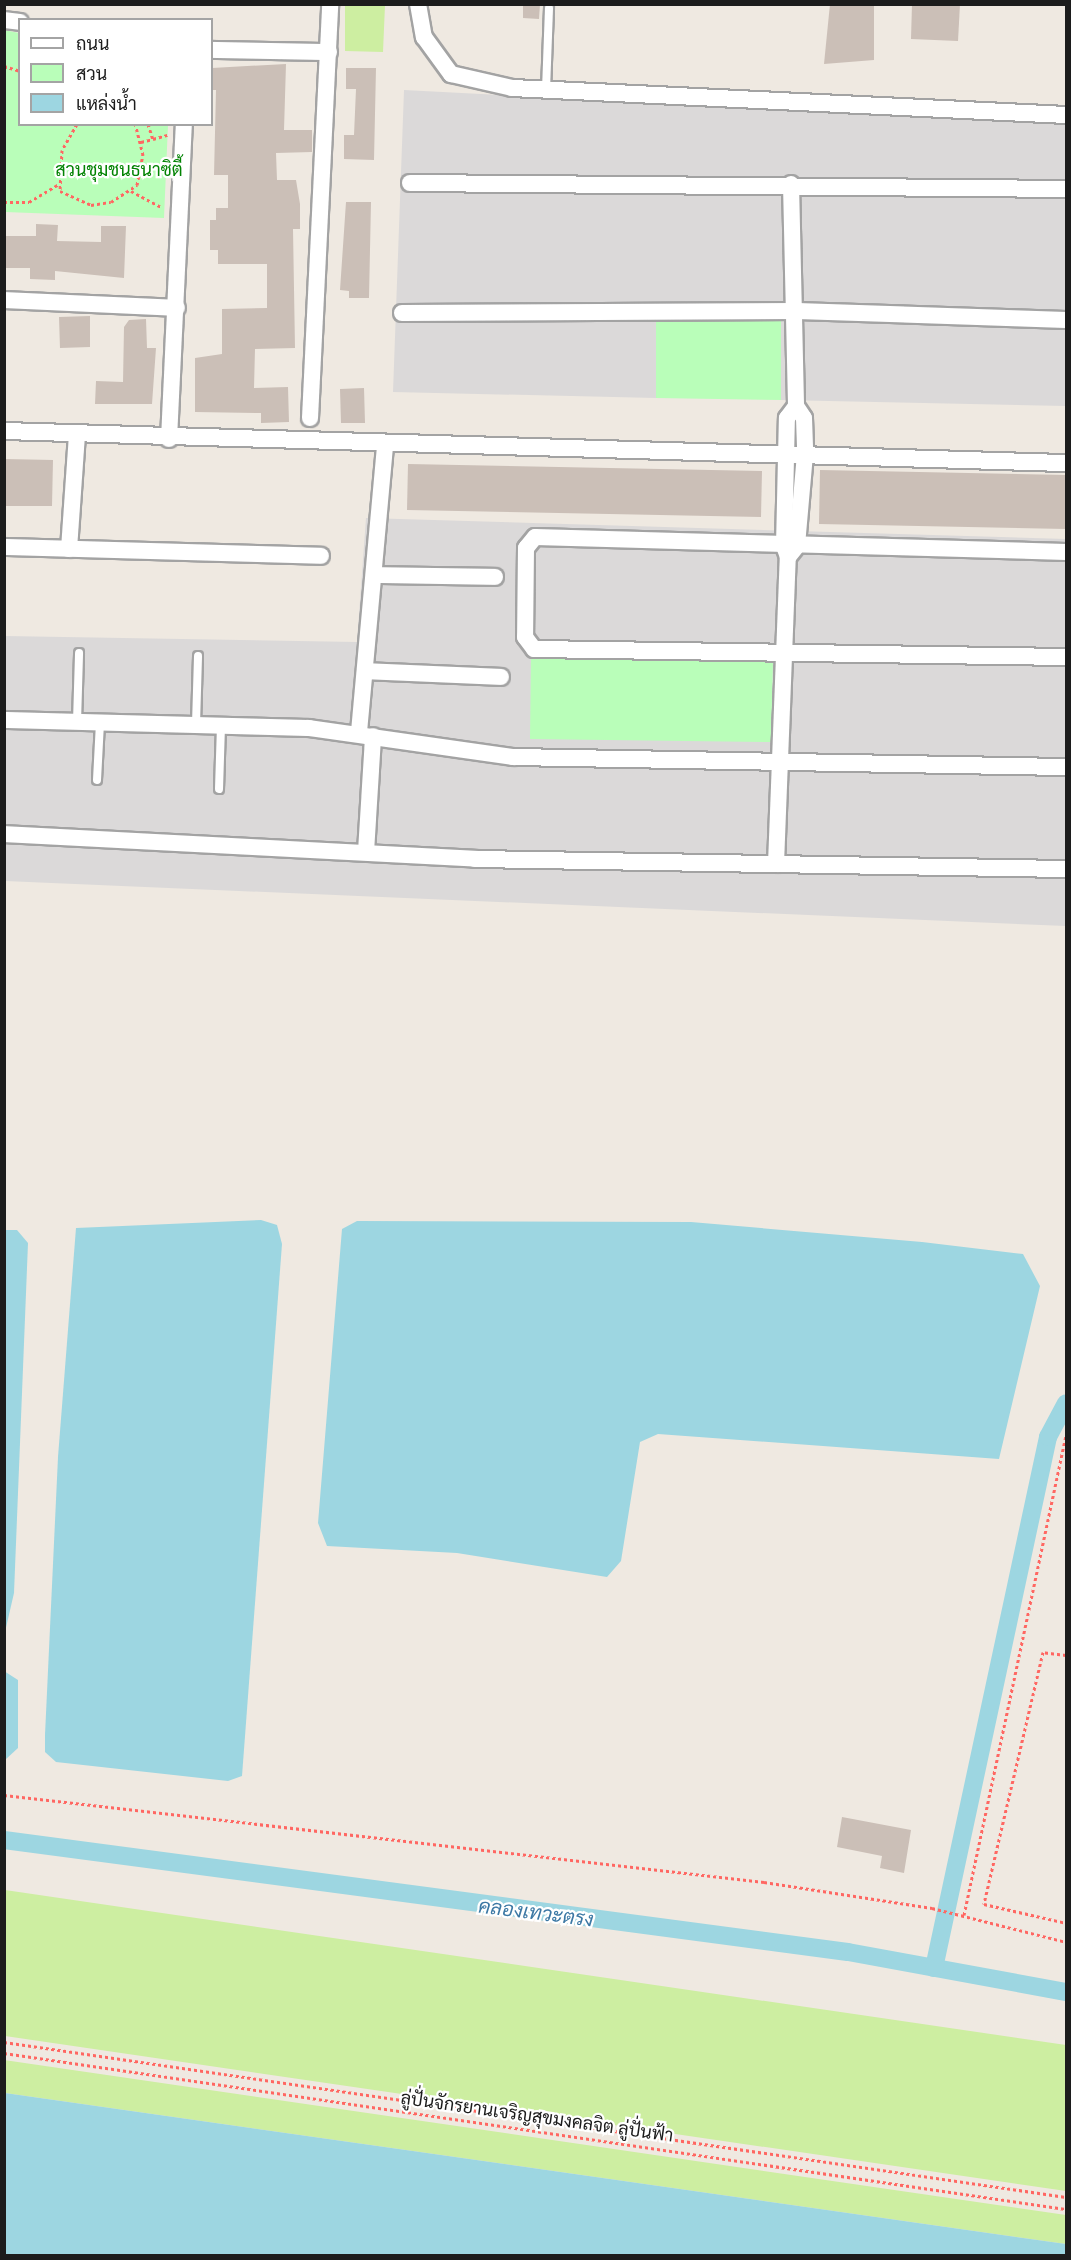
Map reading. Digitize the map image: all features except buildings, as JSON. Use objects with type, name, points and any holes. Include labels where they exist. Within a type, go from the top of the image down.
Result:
[{"type":"street","points":[[310,418],[330,4]]},
{"type":"street","points":[[418,4],[424,37],[451,74],[546,90],[1066,115]]},
{"type":"street","points":[[213,50],[329,52]]},
{"type":"street","points":[[170,439],[184,126]]},
{"type":"street","points":[[410,183],[791,184],[1066,189]]},
{"type":"street","points":[[776,864],[777,759],[790,550],[805,454],[804,418],[796,406],[797,311],[791,184]]},
{"type":"street","points":[[4,300],[177,308]]},
{"type":"street","points":[[402,313],[797,311],[1066,321]]},
{"type":"street","points":[[790,550],[785,454],[787,418],[796,406]]},
{"type":"street","points":[[4,431],[170,439],[805,454],[1066,464]]},
{"type":"street","points":[[69,549],[77,435]]},
{"type":"street","points":[[366,852],[365,671],[385,444]]},
{"type":"street","points":[[1066,552],[790,550],[536,537],[526,548],[525,637],[534,649],[784,649],[1066,657]]},
{"type":"street","points":[[4,547],[321,556]]},
{"type":"street","points":[[374,575],[495,577]]},
{"type":"street","points":[[365,671],[501,677]]},
{"type":"street","points":[[4,720],[196,724],[366,734],[513,757],[777,759],[1066,766]]},
{"type":"street","points":[[4,834],[366,852],[776,864],[1066,869]]},
{"type":"lane","points":[[546,90],[549,8]]},
{"type":"lane","points":[[77,722],[79,653]]},
{"type":"lane","points":[[196,724],[198,656]]},
{"type":"lane","points":[[98,780],[100,722]]},
{"type":"lane","points":[[219,789],[221,725]]},
{"type":"path","points":[[76,126],[62,150],[58,184],[60,192],[91,205],[131,190],[143,170],[141,142],[136,126]]},
{"type":"path","points":[[149,126],[153,139]]},
{"type":"path","points":[[141,142],[167,135]]},
{"type":"path","points":[[4,202],[29,202],[58,184]]},
{"type":"path","points":[[131,190],[161,207]]},
{"type":"path","points":[[964,1916],[1066,1434]]},
{"type":"path","points":[[1066,1655],[1043,1652],[984,1904],[1066,1923]]},
{"type":"path","points":[[4,1795],[764,1882],[964,1916],[1066,1942]]},
{"type":"path","points":[[4,2042],[1066,2197]]},
{"type":"path","name":"ลู่ปั่นจักรยานเจริญสุขมงคลจิต ลู่ปั่นฟ้า","points":[[4,2053],[1066,2209]]},
{"type":"shaded area","points":[[404,90],[1066,124],[1066,406],[781,400],[781,313],[656,310],[656,398],[393,392]]},
{"type":"shaded area","points":[[366,518],[1066,539],[1066,926],[5,881],[5,636],[357,642]]},
{"type":"green space","points":[[345,5],[385,5],[383,52],[345,51]]},
{"type":"green space","name":"สวนชุมชนธนาซิตี้","points":[[4,30],[18,33],[18,126],[168,126],[164,218],[5,212]]},
{"type":"green space","points":[[656,310],[781,312],[781,400],[656,398]]},
{"type":"green space","points":[[531,655],[773,659],[771,742],[530,739]]},
{"type":"green space","points":[[5,1890],[1066,2045],[1066,2191],[5,2036]]},
{"type":"green space","points":[[4,2060],[1066,2215],[1066,2244],[5,2093]]},
{"type":"water","points":[[261,1220],[277,1225],[282,1244],[242,1776],[228,1781],[56,1762],[45,1752],[45,1735],[58,1457],[76,1228]]},
{"type":"water","points":[[357,1221],[691,1222],[922,1242],[1023,1254],[1040,1286],[999,1459],[658,1434],[640,1442],[621,1561],[607,1577],[457,1553],[327,1546],[318,1523],[342,1229]]},
{"type":"water","points":[[5,1230],[17,1230],[28,1243],[14,1593],[5,1632]]},
{"type":"water","points":[[4,1671],[18,1680],[18,1748],[5,1760]]},
{"type":"water","points":[[5,2093],[1066,2244],[1066,2255],[5,2255]]},
{"type":"waterway","points":[[934,1968],[1048,1437],[1066,1403]]},
{"type":"waterway","name":"คลองเทวะตรง","points":[[4,1840],[848,1952],[1066,1992]]}]
